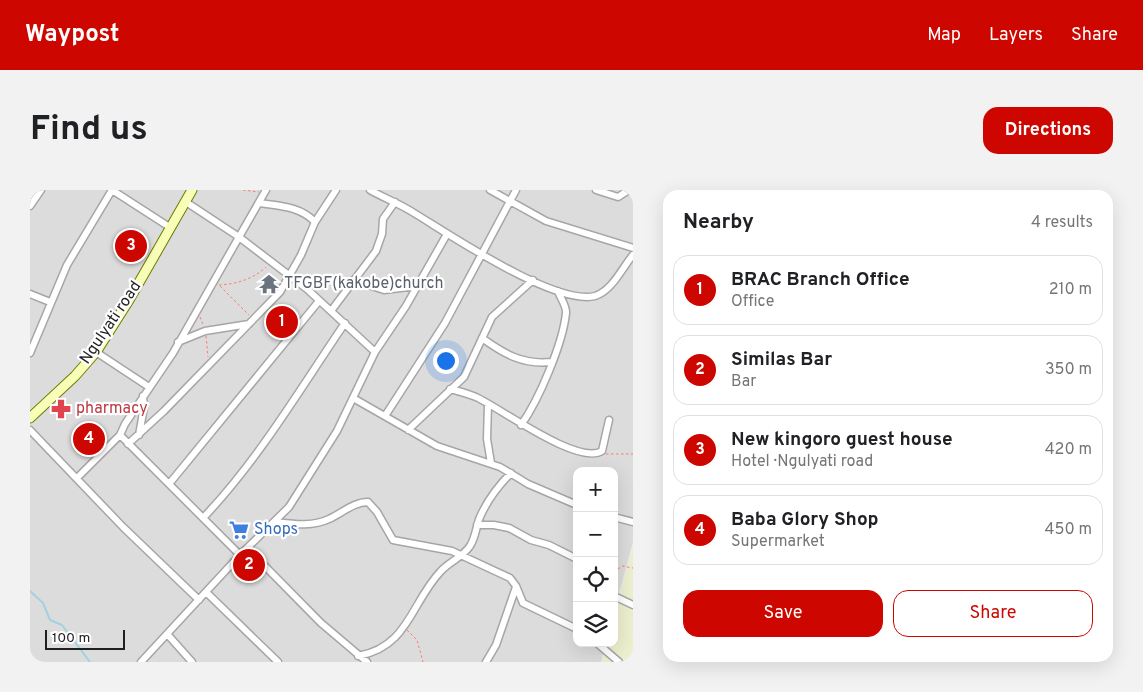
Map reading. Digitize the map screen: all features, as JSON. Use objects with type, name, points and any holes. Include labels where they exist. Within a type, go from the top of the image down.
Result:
[{"type":"main road","name":"Ngulyati road","points":[[30,418],[96,352],[192,190]]},
{"type":"street","points":[[30,206],[41,190]]},
{"type":"street","points":[[30,353],[67,265],[112,190],[171,228]]},
{"type":"street","points":[[77,478],[120,435],[124,424],[178,342],[196,310],[216,283],[265,190]]},
{"type":"street","points":[[128,444],[280,292],[309,239],[315,222],[336,190]]},
{"type":"street","points":[[370,190],[395,202],[481,255],[558,291],[583,297],[595,296],[606,290],[614,282],[633,255]]},
{"type":"street","points":[[490,190],[558,226],[633,248]]},
{"type":"street","points":[[385,416],[445,323],[516,190]]},
{"type":"street","points":[[596,190],[618,197],[629,190]]},
{"type":"street","points":[[186,202],[239,237],[290,276],[345,323],[375,352]]},
{"type":"street","points":[[331,311],[376,251],[382,234],[383,219],[395,202]]},
{"type":"street","points":[[259,203],[287,206],[306,214],[315,222]]},
{"type":"street","points":[[141,662],[240,556],[289,507],[337,431],[375,352],[448,234]]},
{"type":"street","points":[[353,280],[384,290],[417,286]]},
{"type":"street","points":[[408,430],[464,377],[492,317],[533,280]]},
{"type":"street","points":[[521,425],[532,409],[551,362],[566,312],[558,291]]},
{"type":"street","points":[[30,294],[50,302]]},
{"type":"street","points":[[169,484],[319,301]]},
{"type":"street","points":[[178,342],[205,331],[250,322]]},
{"type":"street","points":[[204,517],[280,422],[345,323]]},
{"type":"street","points":[[482,338],[496,349],[525,362],[551,362]]},
{"type":"street","points":[[96,352],[149,387]]},
{"type":"street","points":[[450,389],[475,397],[552,441],[588,452],[600,453],[605,446],[609,420]]},
{"type":"street","points":[[139,435],[144,406],[143,396]]},
{"type":"street","points":[[353,398],[446,450],[491,463],[528,484],[573,503]]},
{"type":"street","points":[[488,404],[487,439],[491,463]]},
{"type":"street","points":[[30,430],[199,600]]},
{"type":"street","points":[[120,435],[204,517],[240,556]]},
{"type":"street","points":[[248,549],[361,660],[388,644],[404,628],[441,570],[461,556],[470,546],[486,506],[511,473]]},
{"type":"street","points":[[275,522],[292,524],[320,522],[360,502],[368,502],[377,512],[394,540],[440,548],[510,578],[516,586],[523,603],[573,627]]},
{"type":"street","points":[[618,518],[633,522]]},
{"type":"street","points":[[477,525],[494,525],[509,528],[531,540],[549,545],[573,557]]},
{"type":"street","points":[[486,662],[496,645],[516,586]]},
{"type":"street","points":[[206,592],[278,662]]},
{"type":"street","points":[[618,598],[633,605]]},
{"type":"street","points":[[168,635],[192,662]]},
{"type":"street","points":[[602,647],[619,662]]},
{"type":"path","points":[[244,190],[256,193],[265,190]]},
{"type":"path","points":[[216,283],[231,284],[252,278],[271,261]]},
{"type":"path","points":[[216,283],[250,322]]},
{"type":"path","points":[[196,310],[205,331],[209,365]]},
{"type":"path","points":[[600,453],[633,454]]},
{"type":"path","points":[[618,569],[622,566],[633,568]]},
{"type":"path","points":[[404,628],[417,640],[423,662]]},
{"type":"shaded area","points":[[30,190],[633,190],[633,542],[618,597],[618,467],[573,467],[573,647],[605,647],[601,662],[30,662]]},
{"type":"green space","points":[[633,548],[633,662],[602,662],[606,647],[618,647],[618,602]]},
{"type":"waterway","points":[[30,591],[43,603],[50,620],[62,625],[90,662]]},
{"type":"place","name":"New kingoro guest house","points":[[131,246]]},
{"type":"place","name":"TFGBF(kakobe)church","points":[[269,284]]},
{"type":"place","name":"BRAC Branch Office","points":[[282,322]]},
{"type":"place","name":"pharmacy","points":[[61,409]]},
{"type":"place","name":"Baba Glory Shop","points":[[89,439]]},
{"type":"place","name":"Shops","points":[[239,530]]},
{"type":"place","name":"Similas Bar","points":[[249,565]]}]
